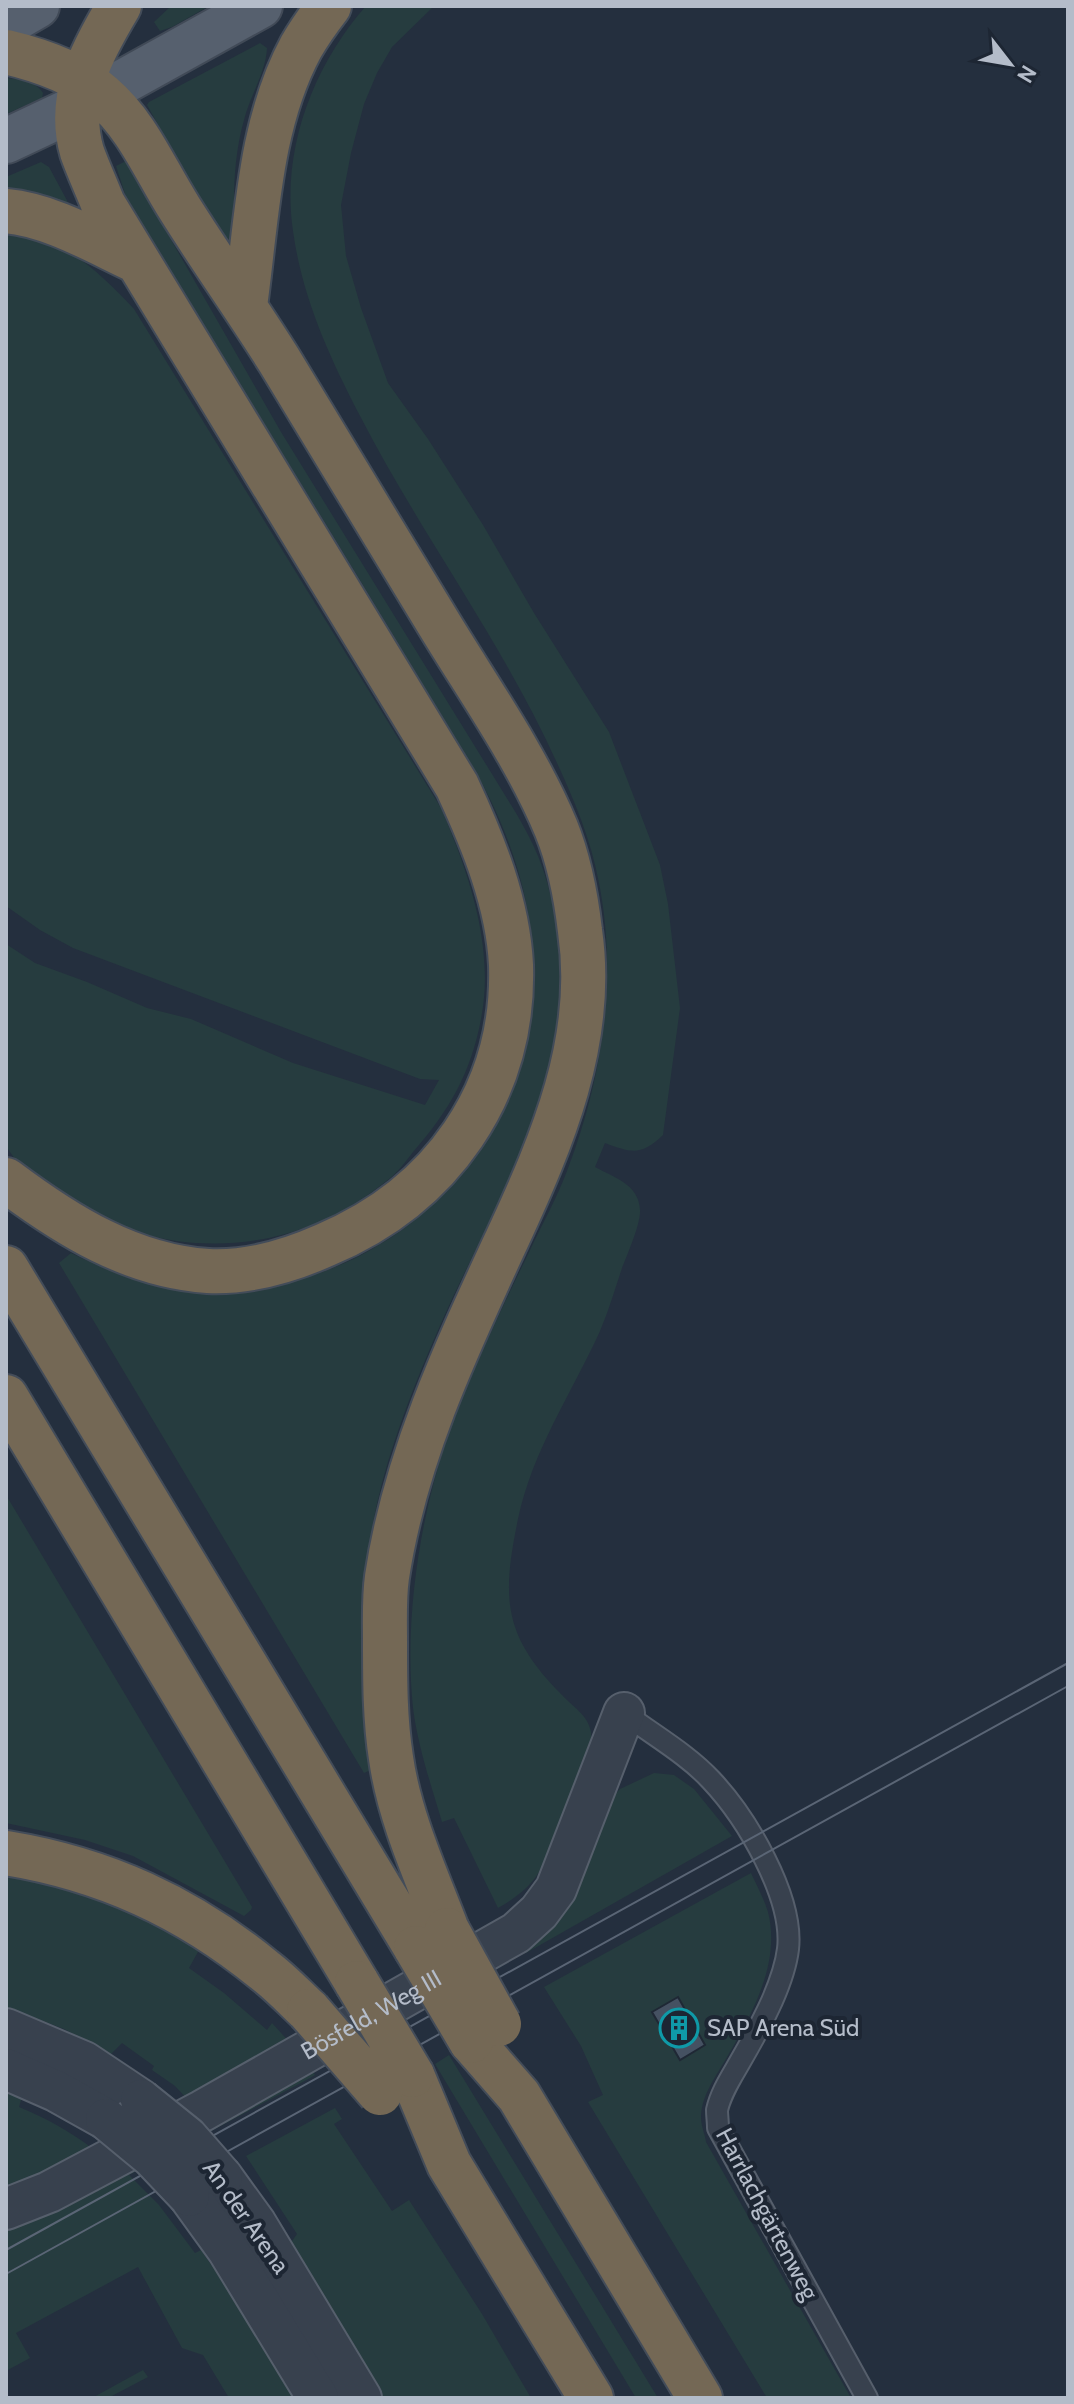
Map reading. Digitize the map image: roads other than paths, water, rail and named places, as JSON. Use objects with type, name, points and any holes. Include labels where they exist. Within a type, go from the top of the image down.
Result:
[{"type":"highway","points":[[6,1180],[72,1227],[122,1251],[172,1265],[209,1271],[256,1268],[301,1255],[338,1240],[384,1215],[427,1181],[465,1132],[482,1102],[500,1056],[511,989],[507,932],[495,882],[479,834],[457,786],[103,204],[81,149],[90,56],[119,6]]},
{"type":"highway","points":[[245,306],[269,139],[282,94],[301,48],[329,6]]},
{"type":"highway","points":[[6,52],[34,59],[133,129],[179,208],[245,306],[496,718],[556,829],[571,873],[582,937],[584,1000],[572,1068],[557,1123],[538,1174],[425,1425],[396,1524],[386,1584],[385,1682],[391,1761],[432,1939]]},
{"type":"highway","points":[[6,211],[41,219],[137,261]]},
{"type":"highway","points":[[6,1268],[432,1939],[519,2096],[700,2398]]},
{"type":"highway","points":[[6,1397],[357,1983],[396,2084],[449,2164],[591,2398]]},
{"type":"highway","points":[[6,1853],[41,1858],[104,1876],[165,1904],[265,1970],[396,2084]]},
{"type":"main road","points":[[6,24],[37,6]]},
{"type":"main road","points":[[6,141],[86,94],[260,6]]},
{"type":"street","name":"Bösfeld, Weg III","points":[[6,2209],[49,2192],[188,2118],[516,1933],[539,1912],[556,1889],[624,1713]]},
{"type":"street","name":"An der Arena","points":[[6,2029],[84,2062],[141,2100],[187,2137],[228,2250],[318,2398]]},
{"type":"street","name":"An der Arena","points":[[6,2069],[56,2091],[106,2119],[152,2157],[206,2186],[256,2224],[361,2398]]},
{"type":"lane","name":"Harrlachgärtenweg","points":[[624,1713],[694,1764],[712,1781],[734,1808],[777,1886],[787,1919],[788,1947],[783,1972],[772,2001],[725,2089],[717,2110],[718,2128],[867,2398]]},
{"type":"tram line","points":[[6,2250],[1068,1663]]},
{"type":"tram line","points":[[6,2274],[1068,1686]]},
{"type":"place","name":"SAP Arena Süd","points":[[679,2028]]}]
